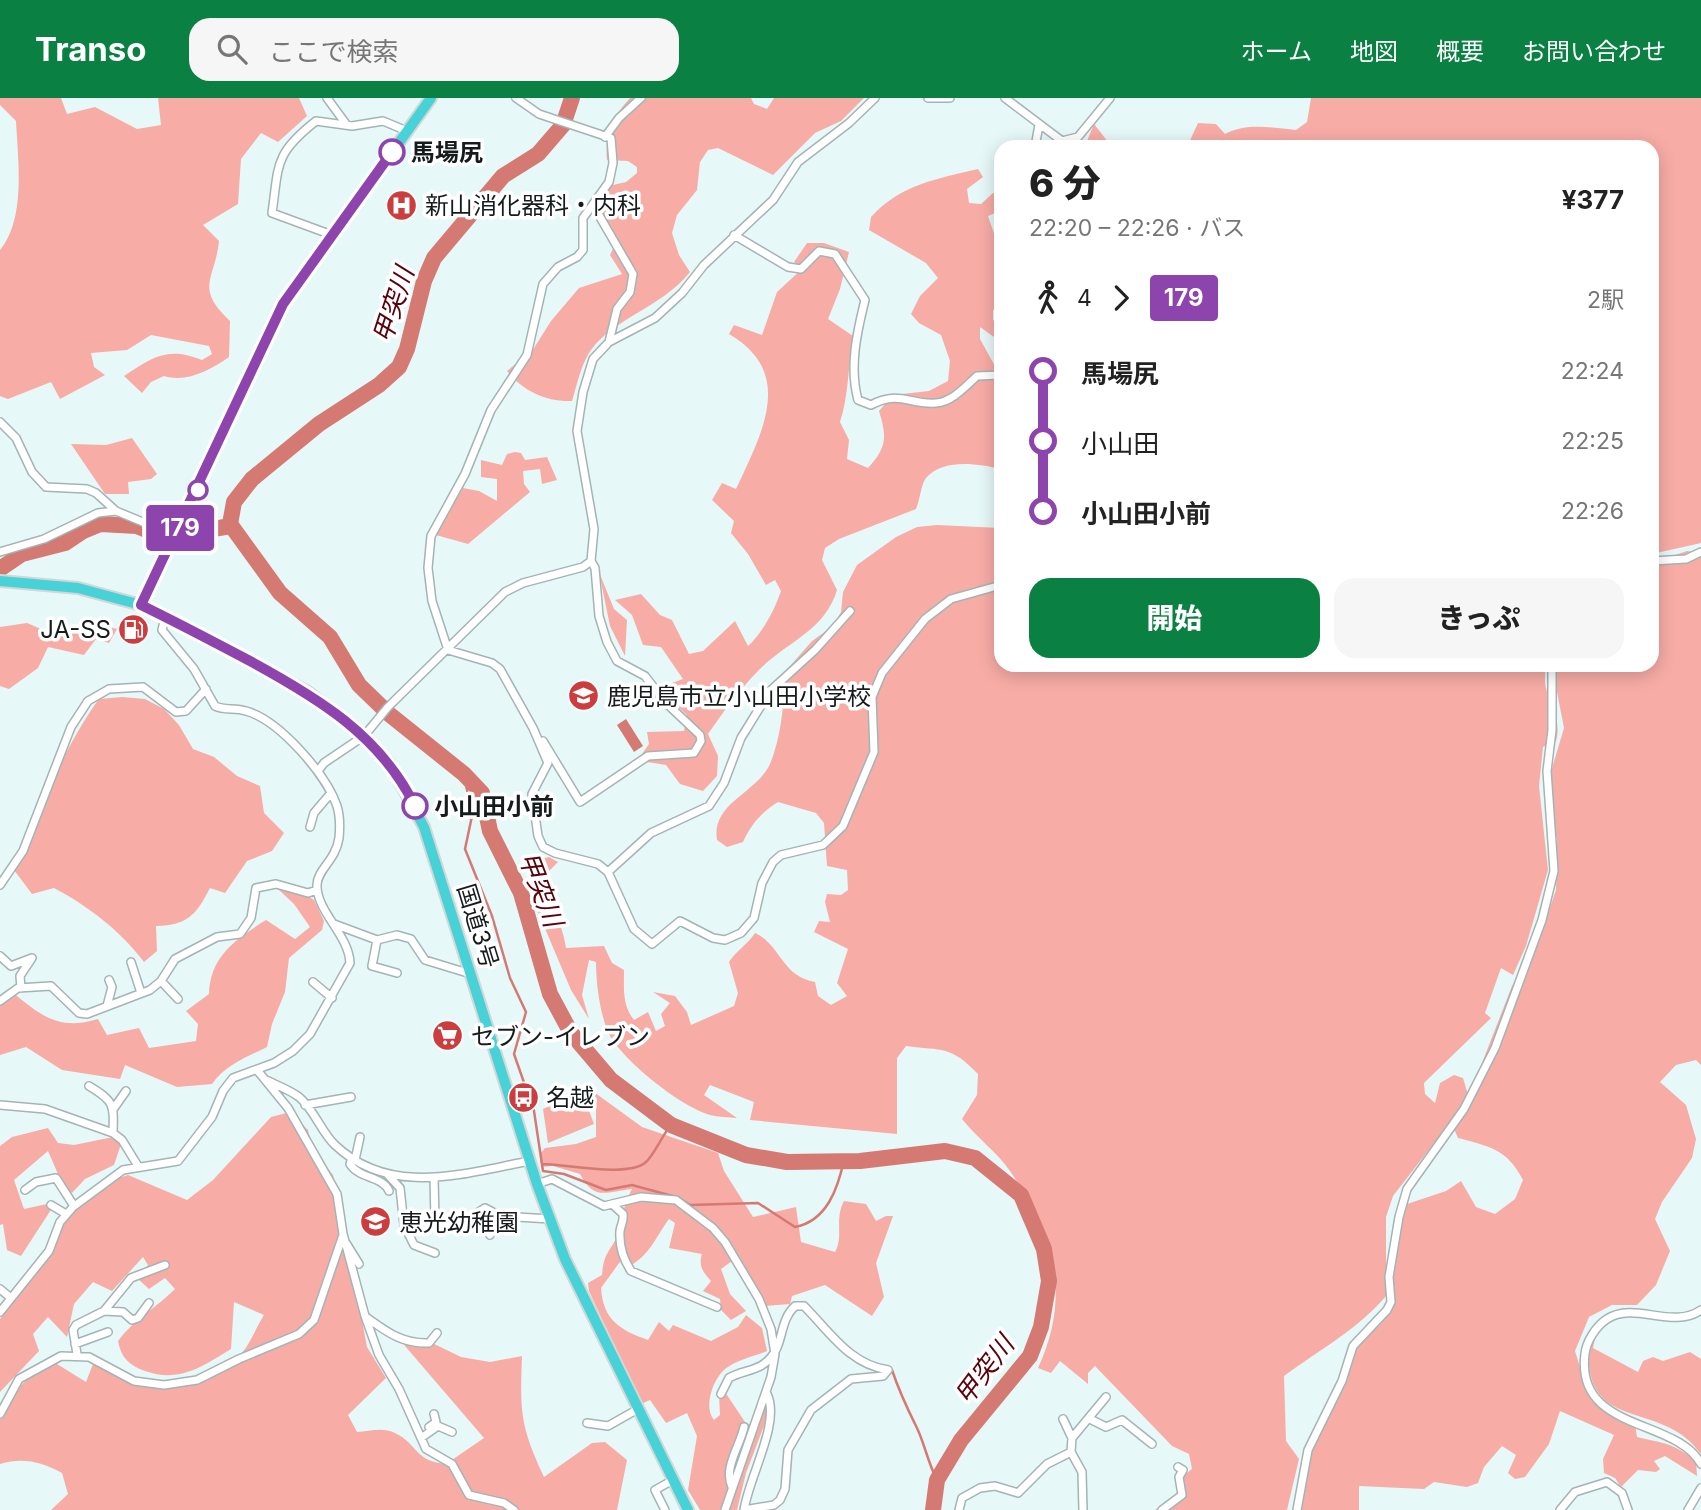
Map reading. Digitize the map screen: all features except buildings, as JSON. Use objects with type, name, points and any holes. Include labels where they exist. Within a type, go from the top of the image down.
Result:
[{"type":"highway","points":[[141,605],[182,525],[283,304],[431,98]]},
{"type":"highway","name":"国道3号","points":[[0,581],[78,588],[141,605],[308,692],[364,736],[390,764],[414,805],[434,857],[537,1184],[575,1281],[688,1510]]},
{"type":"street","points":[[327,98],[346,124]]},
{"type":"street","points":[[448,650],[432,601],[428,568],[431,536],[464,474],[491,410],[527,355],[543,284],[558,267],[577,257],[583,250],[581,223],[611,174],[613,142],[605,136],[539,114],[516,98]]},
{"type":"street","points":[[605,136],[619,118],[641,98]]},
{"type":"street","points":[[448,650],[492,663],[500,669],[580,802],[648,756],[694,752],[701,741],[700,735],[664,702],[645,677],[617,661],[607,642],[599,616],[595,568],[591,561],[594,528],[577,431],[588,372],[593,359],[609,342],[655,318],[682,293],[734,235],[773,201],[798,162],[849,123],[875,98]]},
{"type":"street","points":[[928,98],[950,98]]},
{"type":"street","points":[[1005,98],[1061,140]]},
{"type":"street","points":[[1067,140],[1078,138],[1110,98]]},
{"type":"street","points":[[331,235],[272,213],[277,165],[296,137],[316,121],[352,126],[383,121],[407,131]]},
{"type":"street","points":[[1036,140],[1039,125]]},
{"type":"street","points":[[593,205],[633,274],[630,292],[617,309],[609,342]]},
{"type":"street","points":[[734,235],[788,267],[800,269],[819,251],[835,254],[865,300],[857,331],[853,380],[858,400],[871,405],[887,397],[904,397],[936,403],[953,397],[977,376],[994,375]]},
{"type":"street","points":[[0,422],[16,438],[32,472],[41,484],[56,489],[87,489],[117,511],[145,523],[182,525]]},
{"type":"street","points":[[0,552],[44,538],[98,513],[117,511]]},
{"type":"street","points":[[1659,561],[1686,559],[1701,552]]},
{"type":"street","points":[[318,771],[364,736],[388,707],[505,592],[523,583],[583,567],[591,561]]},
{"type":"street","points":[[534,728],[548,763],[532,794],[537,836],[543,846],[555,853],[598,864],[608,872],[634,929],[652,944],[680,921],[713,938],[735,938],[754,918],[762,883],[773,862],[781,855],[801,848],[823,845],[843,826],[874,752],[872,697],[882,673],[925,620],[951,599],[994,587]]},
{"type":"street","points":[[608,872],[652,832],[709,806],[724,783],[741,738],[770,691],[815,650],[850,611]]},
{"type":"street","points":[[165,617],[162,630],[180,649],[215,706],[248,711],[279,732],[318,771],[338,808],[338,850],[318,876],[317,890],[350,950],[350,963],[310,1034],[293,1051],[259,1073]]},
{"type":"street","points":[[1297,1510],[1308,1450],[1342,1381],[1353,1346],[1387,1310],[1391,1302],[1389,1277],[1399,1217],[1408,1189],[1471,1096],[1495,1048],[1542,920],[1554,871],[1547,771],[1552,730],[1552,672]]},
{"type":"street","points":[[0,885],[23,851],[71,727],[88,701],[109,689],[143,687],[176,712],[186,711],[206,690]]},
{"type":"street","points":[[308,811],[318,806],[331,793]]},
{"type":"street","points":[[310,827],[318,806]]},
{"type":"street","points":[[0,1001],[21,988],[51,986],[79,1013],[87,1014],[141,993],[161,981],[175,959],[216,937],[240,934],[247,929],[256,888],[276,884],[308,893],[317,890]]},
{"type":"street","points":[[334,924],[377,940],[397,935],[411,939],[425,960],[471,974]]},
{"type":"street","points":[[377,940],[372,966],[397,973]]},
{"type":"street","points":[[0,956],[11,966],[32,958],[20,976],[21,988]]},
{"type":"street","points":[[131,962],[141,993]]},
{"type":"street","points":[[326,979],[316,985],[332,998]]},
{"type":"street","points":[[107,1006],[112,987],[109,980]]},
{"type":"street","points":[[161,981],[178,999]]},
{"type":"street","points":[[0,1312],[49,1251],[66,1214],[74,1206],[123,1170],[178,1161],[212,1116],[233,1078],[242,1072],[259,1073],[300,1098],[334,1144],[353,1159],[387,1174],[434,1177],[470,1175],[530,1161]]},
{"type":"street","points":[[259,1073],[288,1108],[337,1195],[343,1234],[365,1316],[379,1355],[399,1389],[426,1449],[452,1464],[469,1494],[504,1503],[514,1510]]},
{"type":"street","points":[[89,1086],[106,1095],[114,1108]]},
{"type":"street","points":[[113,1133],[114,1108],[126,1091]]},
{"type":"street","points":[[305,1105],[351,1097]]},
{"type":"street","points":[[0,1105],[45,1109],[113,1133],[122,1140],[138,1166]]},
{"type":"street","points":[[360,1137],[350,1164],[354,1171],[384,1184],[389,1191]]},
{"type":"street","points":[[387,1174],[400,1188],[404,1224],[414,1245],[435,1253]]},
{"type":"street","points":[[434,1177],[435,1221]]},
{"type":"street","points":[[25,1190],[36,1182],[56,1178],[74,1206]]},
{"type":"street","points":[[537,1184],[552,1179],[604,1206],[640,1197],[676,1200],[688,1213],[713,1228],[734,1256],[759,1299],[771,1329],[775,1354]]},
{"type":"street","points":[[612,1204],[623,1214],[624,1221],[620,1228],[623,1258],[631,1271],[717,1307]]},
{"type":"street","points":[[51,1205],[66,1214]]},
{"type":"street","points":[[491,1235],[479,1218],[479,1212],[485,1208],[500,1216],[551,1219]]},
{"type":"street","points":[[0,1414],[19,1380],[61,1356],[77,1354],[89,1357],[134,1381],[164,1385],[197,1380],[299,1334],[314,1320],[343,1234]]},
{"type":"street","points":[[346,1243],[352,1248],[359,1264]]},
{"type":"street","points":[[77,1354],[73,1330],[76,1325],[104,1311],[131,1278],[165,1265]]},
{"type":"street","points":[[0,1289],[11,1298]]},
{"type":"street","points":[[104,1311],[123,1312],[132,1320],[138,1318],[149,1303]]},
{"type":"street","points":[[724,1510],[766,1393],[775,1354],[780,1345],[781,1329],[788,1312],[795,1306],[804,1306],[848,1354],[867,1365],[888,1370],[883,1376],[851,1379],[811,1410],[788,1450],[785,1489],[780,1500],[774,1505],[744,1510],[747,1486],[771,1421],[773,1406],[766,1393]]},
{"type":"street","points":[[1701,1310],[1688,1318],[1623,1313],[1607,1319],[1595,1329],[1585,1348],[1583,1367],[1586,1384],[1595,1398],[1608,1409],[1686,1448],[1701,1464]]},
{"type":"street","points":[[365,1316],[396,1338],[411,1344],[429,1343],[437,1334]]},
{"type":"street","points":[[75,1344],[108,1332]]},
{"type":"street","points":[[721,1394],[729,1378],[763,1365],[775,1354]]},
{"type":"street","points":[[1072,1438],[1106,1397]]},
{"type":"street","points":[[587,1423],[608,1426],[638,1409]]},
{"type":"street","points":[[420,1436],[436,1422],[434,1414]]},
{"type":"street","points":[[1063,1419],[1072,1438],[1071,1452],[1082,1472],[1083,1510]]},
{"type":"street","points":[[1090,1419],[1106,1427],[1122,1420],[1152,1444]]},
{"type":"street","points":[[420,1436],[438,1426],[452,1432]]},
{"type":"street","points":[[732,1487],[729,1481],[730,1464],[744,1427]]},
{"type":"street","points":[[959,1510],[962,1498],[980,1488],[999,1486],[1018,1493],[1047,1464],[1071,1452]]},
{"type":"street","points":[[1162,1510],[1182,1495],[1179,1477],[1183,1470],[1178,1467]]},
{"type":"street","points":[[665,1510],[655,1490],[673,1480]]},
{"type":"street","points":[[1560,1510],[1575,1492],[1607,1482],[1622,1493],[1628,1510]]},
{"type":"street","points":[[1688,1510],[1701,1488]]},
{"type":"shaded area","points":[[0,98],[61,98],[67,114],[95,107],[137,129],[161,125],[158,98],[299,98],[307,116],[278,142],[261,133],[241,159],[238,204],[203,225],[219,241],[210,291],[219,309],[230,321],[229,357],[206,371],[190,376],[164,376],[151,382],[142,393],[124,376],[152,359],[179,354],[202,360],[212,354],[209,346],[151,335],[127,350],[91,353],[94,367],[105,375],[60,399],[51,382],[8,399],[0,396],[0,250],[14,222],[19,171],[16,121],[0,105]]},
{"type":"shaded area","points":[[630,98],[751,98],[754,104],[767,109],[774,98],[864,98],[841,121],[815,133],[773,175],[718,148],[708,150],[700,162],[697,190],[677,215],[672,233],[679,255],[690,272],[666,295],[612,329],[601,339],[585,362],[572,401],[553,400],[528,390],[507,371],[534,348],[551,321],[579,288],[622,274],[610,255],[616,242],[592,201],[600,188],[626,182],[637,173],[637,167],[628,161],[607,160],[606,151],[611,126]]},
{"type":"shaded area","points":[[1311,98],[1701,98],[1701,543],[1659,552],[1659,140],[1190,140],[1198,123],[1216,124],[1225,134],[1251,127],[1296,130],[1307,122]]},
{"type":"shaded area","points":[[1094,124],[1107,140],[1087,140]]},
{"type":"shaded area","points":[[978,169],[983,177],[967,189],[969,203],[981,204],[994,193],[994,214],[988,216],[994,233],[994,337],[980,327],[980,339],[994,364],[994,468],[972,464],[942,467],[924,481],[916,509],[839,539],[825,548],[822,560],[837,590],[824,616],[752,677],[708,734],[718,756],[717,776],[703,791],[680,784],[666,765],[647,762],[642,754],[649,744],[647,732],[684,731],[687,715],[665,695],[672,683],[683,679],[661,647],[643,645],[632,615],[615,600],[641,594],[660,615],[672,620],[689,654],[703,651],[735,621],[748,646],[763,628],[781,591],[775,580],[766,585],[748,554],[731,533],[734,521],[712,500],[722,483],[736,489],[763,426],[767,405],[768,385],[762,367],[750,350],[729,334],[734,325],[762,335],[777,292],[803,268],[794,262],[807,243],[824,243],[849,252],[840,289],[828,319],[853,336],[847,390],[840,422],[849,440],[847,459],[868,468],[879,454],[884,441],[879,411],[893,395],[929,391],[948,381],[950,361],[941,335],[919,323],[911,314],[920,296],[938,278],[926,263],[869,230],[871,217],[883,206],[907,190]]},
{"type":"shaded area","points":[[132,438],[157,474],[151,479],[128,482],[129,494],[105,494],[71,444],[106,445]]},
{"type":"shaded area","points":[[521,453],[525,460],[547,457],[557,480],[542,484],[540,469],[523,471],[524,484],[530,492],[468,544],[436,535],[463,488],[479,491],[497,501],[497,479],[481,477],[481,460],[502,465],[507,454]]},
{"type":"shaded area","points":[[937,525],[994,528],[994,672],[1545,672],[1545,685],[1558,727],[1556,741],[1543,747],[1539,786],[1548,870],[1526,946],[1513,975],[1501,968],[1485,1013],[1491,1018],[1424,1083],[1425,1094],[1435,1103],[1440,1083],[1454,1075],[1463,1078],[1469,1098],[1393,1196],[1386,1217],[1386,1296],[1350,1329],[1284,1376],[1286,1441],[1299,1459],[1287,1510],[1155,1510],[1167,1501],[1186,1493],[1183,1476],[1192,1469],[1189,1454],[1172,1446],[1095,1366],[1088,1373],[1088,1384],[1060,1361],[1051,1373],[1038,1368],[1054,1315],[1056,1290],[1053,1265],[1038,1218],[1025,1195],[1005,1164],[962,1119],[977,1095],[978,1074],[960,1058],[938,1049],[906,1046],[897,1058],[897,1134],[750,1120],[754,1102],[710,1085],[704,1095],[737,1118],[710,1115],[669,1093],[618,1047],[610,1036],[601,1010],[596,962],[589,960],[582,995],[589,1019],[571,990],[533,900],[535,868],[541,859],[549,857],[558,862],[549,871],[548,882],[551,901],[566,948],[604,946],[612,963],[624,970],[624,996],[630,1014],[634,1020],[648,1012],[656,1031],[665,1026],[661,1014],[670,1003],[653,992],[675,996],[687,1012],[691,1025],[734,1006],[738,993],[729,962],[755,933],[771,945],[795,974],[815,982],[818,996],[831,1005],[847,996],[837,983],[848,949],[814,932],[819,921],[830,922],[825,902],[827,894],[841,895],[848,890],[847,870],[827,866],[824,823],[816,813],[778,802],[758,819],[743,842],[727,847],[717,840],[717,827],[728,807],[764,774],[770,764],[782,719],[784,673],[812,641],[833,626],[841,612],[843,592],[857,565],[896,537],[917,527]]},
{"type":"shaded area","points":[[1687,551],[1701,553],[1701,1065],[1696,1060],[1676,1065],[1660,1082],[1686,1105],[1696,1139],[1692,1158],[1662,1202],[1655,1219],[1670,1251],[1656,1285],[1637,1305],[1612,1305],[1589,1317],[1575,1351],[1589,1396],[1602,1407],[1635,1424],[1637,1437],[1674,1447],[1696,1461],[1697,1476],[1665,1456],[1654,1461],[1660,1469],[1656,1472],[1638,1470],[1621,1487],[1615,1478],[1604,1473],[1603,1459],[1614,1435],[1560,1411],[1549,1444],[1525,1477],[1515,1479],[1508,1473],[1516,1455],[1502,1446],[1484,1467],[1478,1483],[1467,1487],[1434,1482],[1424,1489],[1359,1486],[1359,1510],[1298,1510],[1308,1449],[1319,1420],[1363,1330],[1388,1302],[1401,1206],[1446,1191],[1461,1181],[1476,1207],[1495,1214],[1515,1199],[1523,1180],[1504,1155],[1489,1147],[1458,1138],[1452,1124],[1473,1101],[1473,1086],[1512,986],[1537,945],[1556,890],[1557,839],[1544,795],[1564,728],[1555,672],[1659,672],[1659,561]]},
{"type":"shaded area","points":[[599,572],[614,609],[627,620],[625,656],[610,626]]},
{"type":"shaded area","points":[[27,623],[48,632],[71,634],[93,623],[117,629],[109,643],[96,639],[84,655],[48,647],[38,668],[9,689],[0,686],[0,627]]},
{"type":"shaded area","points":[[99,699],[145,699],[164,709],[179,725],[193,749],[214,757],[237,776],[260,786],[264,813],[284,833],[272,851],[247,861],[225,893],[210,888],[190,917],[176,923],[156,926],[157,951],[144,962],[114,930],[79,903],[54,888],[32,894],[11,866],[74,739]]},
{"type":"shaded area","points":[[626,719],[643,746],[634,752],[617,725]]},
{"type":"shaded area","points":[[278,889],[302,892],[314,900],[324,921],[322,930],[289,958],[285,992],[272,1024],[267,1047],[230,1067],[212,1084],[177,1087],[125,1065],[120,1079],[62,1070],[26,1047],[0,1055],[0,1000],[11,991],[41,1014],[61,1022],[98,1019],[107,1035],[139,1028],[149,1048],[196,1041],[198,1024],[186,1011],[209,994],[214,969],[235,942],[266,920],[295,939],[310,927],[294,904]]},
{"type":"shaded area","points":[[587,1087],[642,1127],[718,1153],[724,1171],[753,1217],[796,1207],[801,1242],[835,1252],[844,1201],[866,1204],[876,1221],[893,1216],[876,1263],[884,1297],[872,1316],[825,1285],[792,1296],[790,1304],[765,1306],[739,1256],[721,1269],[730,1294],[746,1311],[731,1320],[721,1310],[720,1299],[703,1291],[711,1281],[702,1269],[702,1254],[669,1248],[675,1223],[669,1219],[643,1256],[631,1265],[622,1259],[601,1288],[609,1316],[621,1328],[648,1340],[659,1322],[669,1331],[673,1325],[711,1341],[738,1327],[746,1315],[762,1328],[767,1351],[725,1369],[713,1386],[709,1401],[714,1420],[720,1415],[719,1395],[725,1392],[745,1422],[751,1425],[770,1395],[770,1410],[746,1473],[737,1510],[700,1510],[688,1490],[697,1436],[687,1413],[666,1423],[650,1400],[641,1404],[589,1291],[588,1283],[602,1275],[605,1260],[616,1239],[632,1189],[601,1193],[590,1188],[580,1174],[553,1166],[541,1167],[540,1154],[545,1148],[576,1144],[596,1137],[596,1109]]},
{"type":"shaded area","points":[[582,1092],[594,1124],[548,1143],[543,1109]]},
{"type":"shaded area","points":[[290,1112],[308,1130],[313,1150],[333,1175],[341,1204],[338,1239],[356,1288],[367,1347],[386,1378],[348,1415],[357,1432],[391,1431],[402,1437],[422,1456],[446,1464],[484,1438],[399,1339],[426,1340],[461,1357],[490,1362],[522,1356],[523,1418],[530,1444],[544,1477],[592,1443],[605,1442],[627,1460],[617,1510],[51,1510],[68,1494],[62,1473],[32,1462],[0,1464],[0,1405],[49,1359],[86,1382],[95,1359],[129,1381],[154,1388],[182,1384],[212,1373],[237,1358],[245,1349],[264,1315],[234,1302],[231,1349],[210,1362],[190,1371],[169,1375],[145,1371],[127,1360],[118,1341],[175,1289],[165,1278],[149,1289],[137,1278],[148,1265],[143,1257],[112,1291],[93,1282],[74,1304],[67,1337],[48,1317],[33,1334],[39,1351],[0,1392],[0,1319],[46,1256],[68,1216],[110,1181],[128,1175],[187,1200],[213,1180],[271,1117]]},
{"type":"shaded area","points":[[48,1128],[58,1143],[74,1145],[113,1137],[121,1144],[114,1165],[85,1179],[72,1193],[64,1188],[48,1151],[14,1180],[24,1209],[56,1202],[21,1256],[7,1250],[3,1224],[0,1225],[0,1146],[12,1137]]},
{"type":"shaded area","points":[[1590,1333],[1595,1338],[1593,1348],[1638,1372],[1643,1361],[1653,1357],[1663,1361],[1690,1352],[1701,1359],[1701,1454],[1684,1436],[1608,1402],[1596,1388],[1589,1366]]},
{"type":"waterway","name":"甲突川","points":[[572,98],[563,125],[538,154],[503,176],[434,258],[424,281],[407,349],[399,367],[379,385],[319,424],[252,479],[234,502],[230,524],[280,593],[330,637],[359,685],[389,714],[464,774],[482,793],[490,831],[521,893],[550,994],[571,1033],[611,1080],[671,1125],[746,1155],[787,1162],[860,1161],[945,1151],[975,1158],[1021,1195],[1044,1249],[1049,1281],[1041,1327],[1030,1356],[961,1440],[937,1480],[933,1510]]},
{"type":"waterway","points":[[0,569],[22,554],[65,543],[100,524],[137,526],[164,537],[231,526]]},
{"type":"waterway","points":[[464,774],[472,816],[465,849],[492,916],[510,978],[526,1012],[514,1054],[534,1111],[543,1171],[564,1174],[606,1190],[632,1185],[676,1197]]},
{"type":"waterway","points":[[542,1164],[612,1170],[638,1167],[649,1159],[671,1125]]},
{"type":"waterway","points":[[682,1200],[690,1205],[758,1203],[795,1227],[806,1224],[823,1211],[834,1192],[844,1160]]},
{"type":"waterway","points":[[892,1370],[937,1480]]},
{"type":"bus line","name":"179","points":[[392,152],[283,304],[183,523],[141,605],[308,692],[335,710],[390,764],[415,806]]},
{"type":"place","name":"馬場尻","points":[[392,152]]},
{"type":"place","name":"新山消化器科・内科","points":[[402,205]]},
{"type":"place","name":"JA-SS","points":[[134,629]]},
{"type":"place","name":"鹿児島市立小山田小学校","points":[[584,696]]},
{"type":"place","name":"小山田小前","points":[[415,806]]},
{"type":"place","name":"セブン-イレブン","points":[[448,1036]]},
{"type":"place","name":"名越","points":[[523,1097]]},
{"type":"place","name":"恵光幼稚園","points":[[376,1222]]}]
